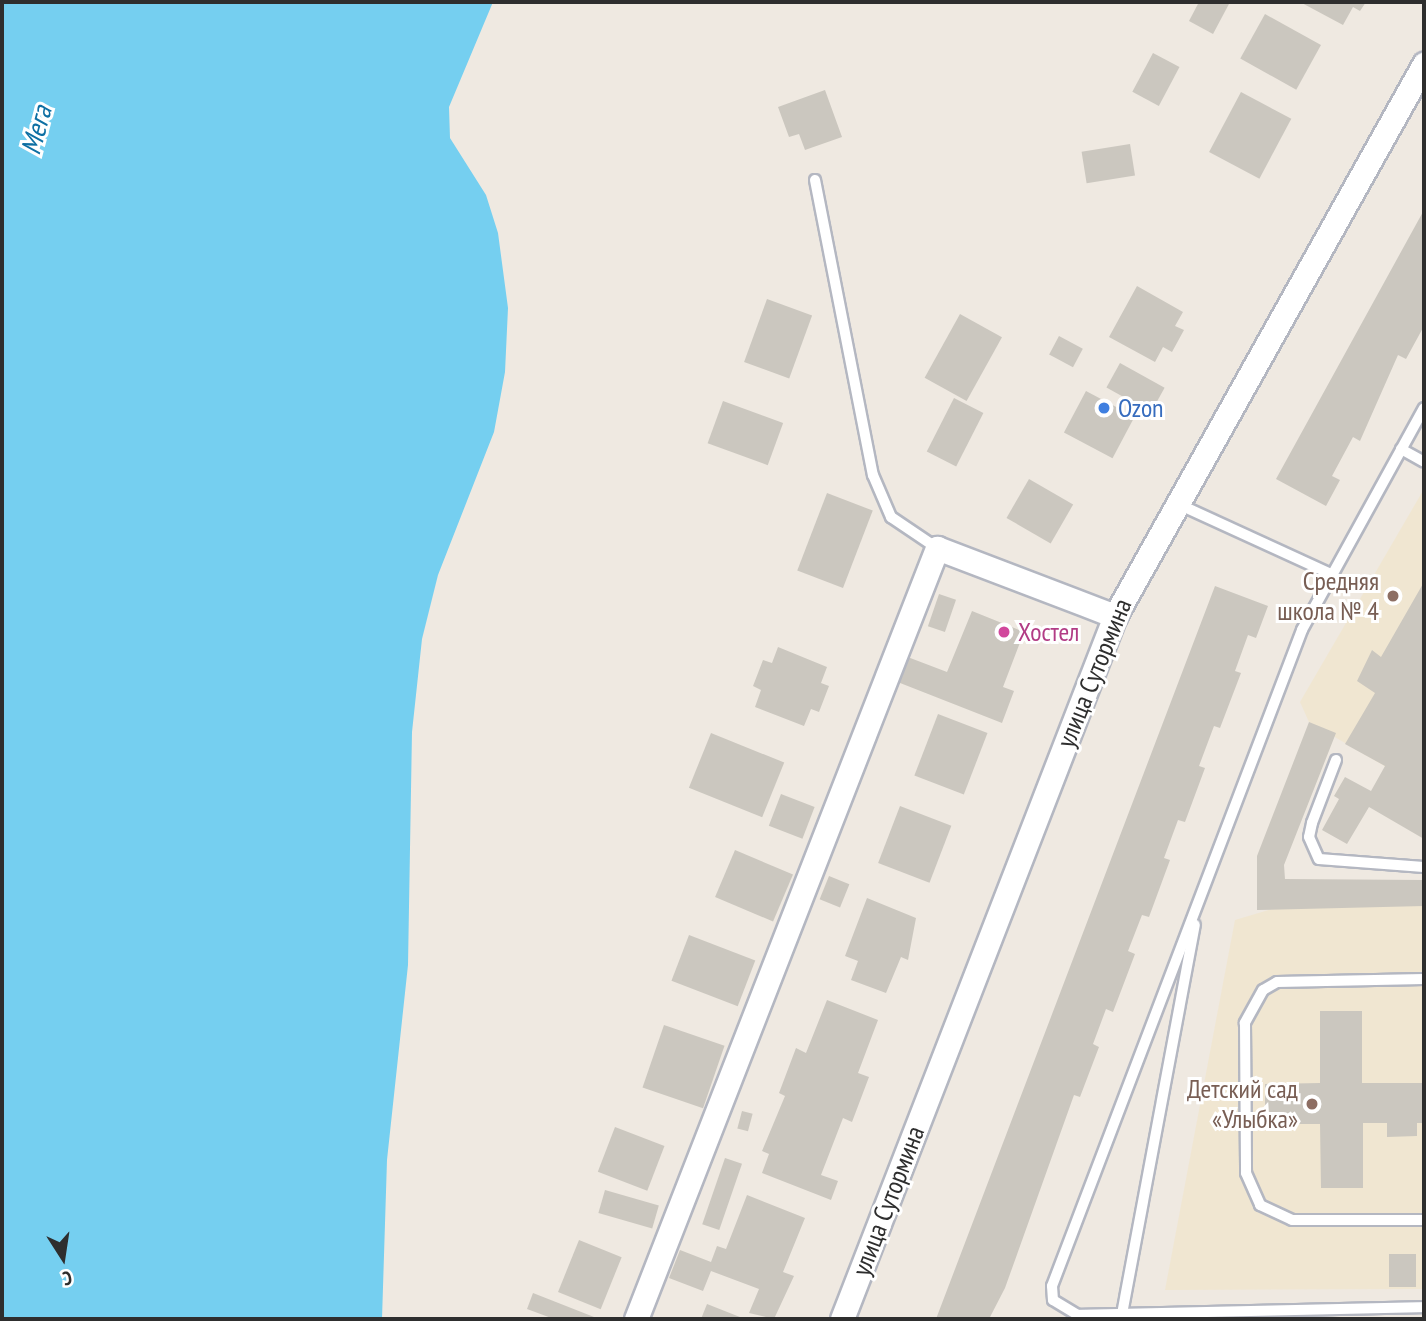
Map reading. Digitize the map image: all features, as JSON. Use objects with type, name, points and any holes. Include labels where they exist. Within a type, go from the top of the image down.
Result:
[{"type":"street","name":"улица Сутормина","points":[[842,1319],[1115,616],[1424,64]]},
{"type":"street","points":[[636,1319],[937,548],[1115,616]]},
{"type":"lane","points":[[815,180],[873,475],[891,517],[937,548]]},
{"type":"lane","points":[[1424,408],[1331,574],[1303,630],[1052,1286],[1053,1300],[1078,1317],[1424,1307]]},
{"type":"lane","points":[[1401,449],[1424,463]]},
{"type":"lane","points":[[1176,503],[1331,574]]},
{"type":"lane","points":[[1336,760],[1312,823],[1310,837],[1319,859],[1424,867]]},
{"type":"lane","points":[[1122,1314],[1200,898]]},
{"type":"lane","points":[[1424,979],[1277,982],[1263,990],[1245,1023],[1246,1173],[1260,1205],[1292,1220],[1424,1220]]},
{"type":"shaded area","name":"Средняя школа № 4","points":[[1424,489],[1424,789],[1309,722],[1300,702]]},
{"type":"shaded area","name":"Детский сад «Улыбка»","points":[[1286,905],[1424,906],[1424,1289],[1165,1290],[1235,920]]},
{"type":"water","name":"Мега","points":[[2,2],[493,2],[449,107],[450,138],[486,195],[498,233],[508,308],[505,372],[494,432],[438,575],[422,639],[412,732],[408,965],[387,1160],[382,1319],[2,1319]]},
{"type":"building","points":[[1199,2],[1230,2],[1213,34],[1189,21]]},
{"type":"building","points":[[1300,2],[1366,2],[1360,11],[1353,7],[1343,25]]},
{"type":"building","points":[[1265,14],[1321,45],[1296,90],[1240,59]]},
{"type":"building","points":[[1153,53],[1179,67],[1159,106],[1132,92]]},
{"type":"building","points":[[825,90],[842,137],[805,150],[799,134],[789,137],[778,107]]},
{"type":"building","points":[[1241,92],[1291,119],[1259,179],[1209,152]]},
{"type":"building","points":[[1130,144],[1135,176],[1087,183],[1082,152]]},
{"type":"building","points":[[1424,210],[1424,326],[1406,359],[1398,355],[1360,441],[1353,437],[1332,476],[1340,480],[1326,506],[1276,479]]},
{"type":"building","points":[[1137,286],[1183,312],[1175,326],[1184,330],[1172,352],[1163,347],[1155,362],[1109,337]]},
{"type":"building","points":[[767,299],[812,315],[789,378],[744,362]]},
{"type":"building","points":[[960,314],[1002,337],[967,401],[925,378]]},
{"type":"building","points":[[1059,336],[1083,349],[1073,367],[1049,355]]},
{"type":"building","points":[[1120,363],[1165,388],[1151,412],[1106,387]]},
{"type":"building","points":[[1086,391],[1135,417],[1112,458],[1064,432]]},
{"type":"building","points":[[954,398],[983,413],[956,466],[927,451]]},
{"type":"building","points":[[723,401],[783,423],[768,465],[708,443]]},
{"type":"building","points":[[1029,479],[1073,504],[1051,543],[1007,518]]},
{"type":"building","points":[[827,493],[873,511],[843,588],[797,570]]},
{"type":"building","points":[[1424,582],[1424,839],[1369,807],[1347,844],[1322,830],[1339,799],[1334,796],[1345,777],[1371,791],[1385,766],[1345,744],[1375,693],[1357,681],[1372,650],[1381,657]]},
{"type":"building","points":[[1215,586],[1268,606],[1256,638],[1248,635],[1235,671],[1241,673],[1220,728],[1214,726],[1199,766],[1205,768],[1185,822],[1178,820],[1164,858],[1170,860],[1149,917],[1142,915],[1128,951],[1135,954],[1113,1012],[1106,1009],[1093,1044],[1099,1047],[1080,1097],[1074,1095],[1005,1288],[989,1319],[936,1319]]},
{"type":"building","points":[[939,594],[956,600],[945,632],[928,626]]},
{"type":"building","points":[[972,611],[1024,632],[1003,687],[1014,691],[1002,723],[895,681],[905,656],[947,672]]},
{"type":"building","points":[[778,647],[827,667],[821,683],[829,686],[819,712],[811,709],[804,726],[755,707],[761,690],[753,686],[763,660],[772,663]]},
{"type":"building","points":[[938,714],[987,733],[964,795],[914,776]]},
{"type":"building","points":[[1309,722],[1336,733],[1284,865],[1285,879],[1424,880],[1424,906],[1257,910],[1257,856]]},
{"type":"building","points":[[711,733],[784,763],[762,817],[689,788]]},
{"type":"building","points":[[781,794],[815,807],[802,839],[769,826]]},
{"type":"building","points":[[900,806],[951,826],[929,883],[878,863]]},
{"type":"building","points":[[735,850],[793,875],[773,922],[715,897]]},
{"type":"building","points":[[829,876],[849,884],[840,907],[820,899]]},
{"type":"building","points":[[867,898],[916,918],[908,960],[901,957],[886,993],[851,980],[858,961],[845,956]]},
{"type":"building","points":[[689,935],[755,960],[738,1006],[671,981]]},
{"type":"building","points":[[827,1000],[878,1020],[858,1073],[869,1077],[852,1122],[843,1118],[821,1175],[838,1181],[831,1200],[762,1173],[769,1154],[762,1151],[785,1096],[779,1093],[796,1048],[806,1053]]},
{"type":"building","points":[[1320,1011],[1362,1011],[1362,1083],[1424,1083],[1424,1123],[1417,1123],[1417,1136],[1387,1137],[1387,1123],[1363,1123],[1363,1188],[1321,1188],[1320,1124],[1265,1124],[1265,1084],[1320,1083]]},
{"type":"building","points":[[664,1025],[725,1046],[703,1108],[643,1087]]},
{"type":"building","points":[[742,1111],[753,1114],[748,1131],[737,1128]]},
{"type":"building","points":[[615,1127],[664,1146],[647,1191],[598,1172]]},
{"type":"building","points":[[725,1158],[742,1164],[719,1230],[702,1224]]},
{"type":"building","points":[[605,1190],[659,1205],[652,1229],[598,1213]]},
{"type":"building","points":[[747,1195],[805,1218],[783,1272],[794,1276],[774,1319],[749,1313],[759,1289],[711,1271],[703,1291],[669,1278],[680,1250],[711,1262],[717,1246],[726,1249]]},
{"type":"building","points":[[579,1240],[622,1257],[601,1309],[558,1292]]},
{"type":"building","points":[[1389,1254],[1416,1254],[1416,1287],[1389,1287]]},
{"type":"building","points":[[533,1293],[594,1317],[554,1319],[527,1309]]},
{"type":"building","points":[[707,1304],[745,1319],[701,1319]]},
{"type":"place","name":"Ozon","points":[[1104,408]]},
{"type":"place","name":"Средняя школа № 4","points":[[1393,596]]},
{"type":"place","name":"Хостел","points":[[1004,632]]},
{"type":"place","name":"Детский сад «Улыбка»","points":[[1312,1104]]}]
